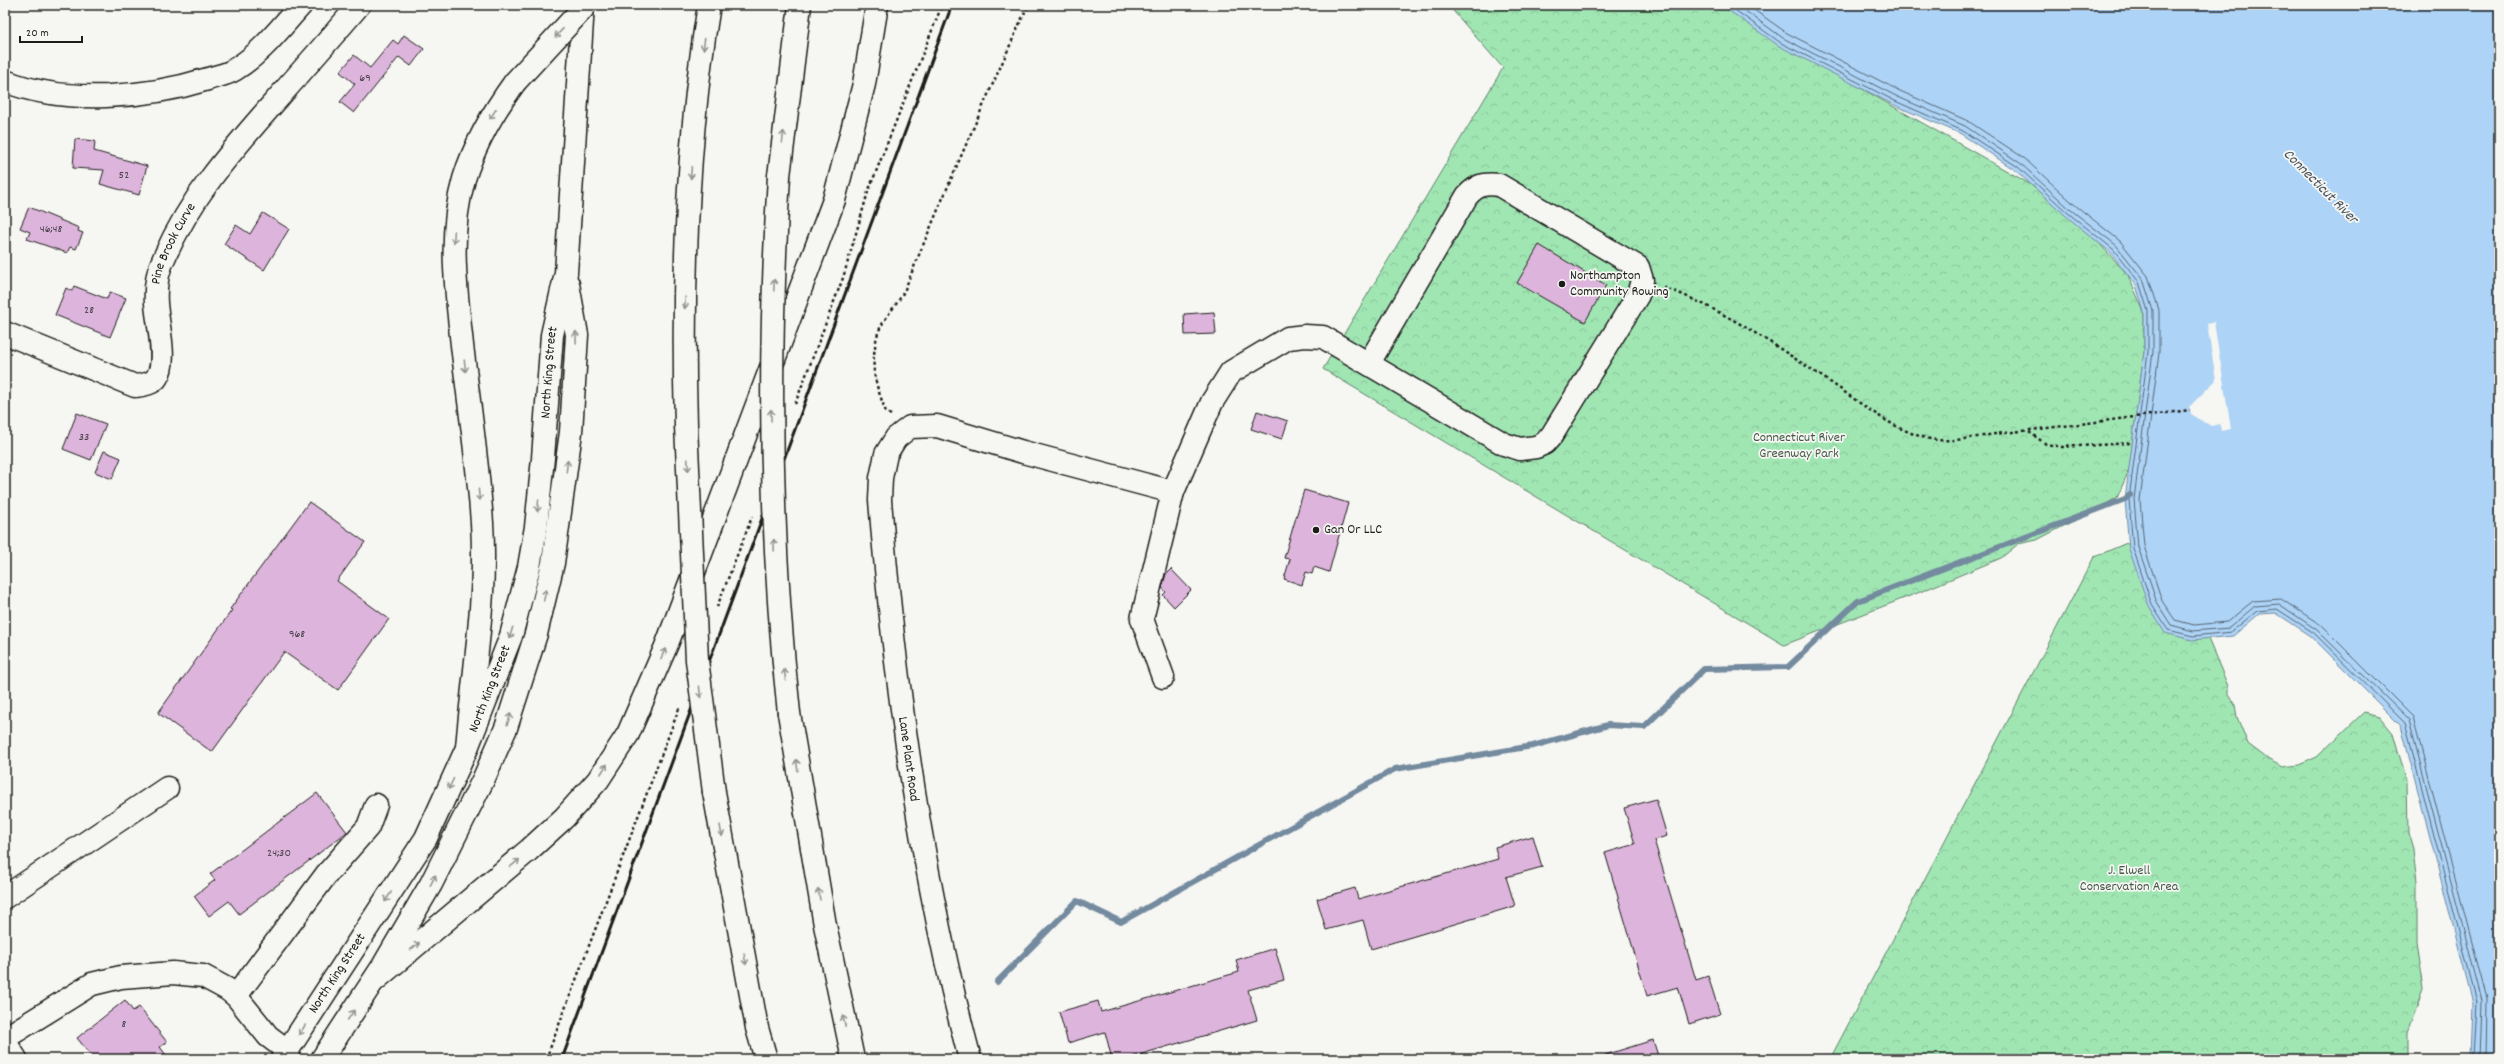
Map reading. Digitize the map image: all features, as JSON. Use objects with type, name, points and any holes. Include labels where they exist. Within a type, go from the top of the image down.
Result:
[{"type":"main road","points":[[5,81],[49,93],[116,97],[190,85],[233,71],[259,52],[301,5]]},
{"type":"main road","name":"Pine Brook Curve","points":[[5,333],[135,386],[146,384],[157,379],[161,369],[161,353],[156,301],[156,282],[162,262],[179,225],[215,171],[359,5]]},
{"type":"main road","points":[[467,748],[481,607],[482,524],[455,286],[454,244],[459,201],[471,158],[491,117],[515,82],[585,5]]},
{"type":"main road","name":"North King Street","points":[[285,1055],[426,838],[467,748],[511,636],[529,567],[544,458],[552,335],[566,273],[585,5]]},
{"type":"main road","points":[[709,5],[699,83],[687,234],[684,310],[686,426],[697,660],[714,792],[757,1028],[766,1059]]},
{"type":"main road","points":[[800,5],[779,176],[772,326],[772,496],[780,639],[789,713],[825,925],[853,1059]]},
{"type":"main road","points":[[375,980],[529,850],[564,818],[598,780],[628,734],[667,644],[834,200],[864,84],[877,5]]},
{"type":"main road","points":[[1164,677],[1142,619],[1173,492],[1212,402],[1231,372],[1288,338],[1305,336],[1323,337],[1369,363],[1487,437],[1520,449],[1536,447],[1545,443],[1552,435],[1638,295],[1642,280],[1638,267],[1499,184],[1487,183],[1476,186],[1467,196],[1369,363]]},
{"type":"main road","name":"North King Street","points":[[322,1059],[375,980],[431,884],[484,778],[506,728],[536,634],[553,562],[571,432],[577,335],[566,273]]},
{"type":"main road","points":[[910,428],[937,426],[1023,452],[1173,492]]},
{"type":"main road","name":"Lane Plant Road","points":[[910,428],[896,438],[886,454],[881,478],[880,500],[904,734],[924,865],[970,1059]]},
{"type":"main road","points":[[5,897],[167,788]]},
{"type":"main road","points":[[236,996],[326,875],[368,827],[376,805]]},
{"type":"main road","points":[[5,1038],[92,984],[121,977],[173,973],[204,976],[236,996],[285,1055]]},
{"type":"main road","points":[[5,1042],[16,1059]]},
{"type":"path","points":[[792,410],[843,278],[868,192],[942,5]]},
{"type":"path","points":[[910,428],[886,412],[873,374],[876,340],[885,318],[901,298],[950,177],[1028,5]]},
{"type":"path","points":[[1642,280],[1691,298],[1772,344],[1900,429],[1927,438],[1945,440],[2029,432],[2092,422],[2190,410]]},
{"type":"path","points":[[2029,432],[2046,444],[2062,447],[2131,443]]},
{"type":"path","points":[[716,612],[753,515]]},
{"type":"path","points":[[546,1059],[682,701]]},
{"type":"green space","name":"Connecticut River Greenway Park","points":[[1448,5],[1725,5],[1857,86],[2030,184],[2098,242],[2128,275],[2144,312],[2144,352],[2129,470],[2117,498],[2037,540],[2018,544],[2001,558],[1920,592],[1784,645],[1323,369],[1503,68]]},
{"type":"green space","name":"J. Elwell Conservation Area","points":[[2183,519],[2206,634],[2228,686],[2228,695],[2235,705],[2237,717],[2248,744],[2269,760],[2283,767],[2299,765],[2317,757],[2364,712],[2379,716],[2393,733],[2407,782],[2408,833],[2413,850],[2417,882],[2417,944],[2424,989],[2408,1031],[2408,1059],[1830,1059],[2094,557]]},
{"type":"water","name":"Connecticut River","points":[[1721,5],[2499,5],[2499,1059],[2471,1059],[2473,1003],[2401,726],[2311,636],[2276,613],[2259,614],[2233,636],[2192,640],[2165,633],[2149,607],[2129,549],[2125,499],[2144,352],[2144,312],[2136,285],[2110,252],[2066,216],[2015,170],[1961,134],[1894,105],[1779,46]]},
{"type":"pier","points":[[2214,322],[2231,429],[2221,431],[2220,424],[2211,426],[2191,414],[2189,407],[2216,380],[2207,324]]},
{"type":"building","points":[[404,35],[424,49],[411,66],[399,57],[354,113],[340,102],[355,84],[340,72],[354,55],[370,68],[393,40],[398,44]]},
{"type":"building","points":[[75,139],[95,141],[94,151],[147,166],[139,195],[100,184],[104,170],[73,168]]},
{"type":"building","points":[[29,207],[79,228],[78,231],[83,233],[76,249],[70,247],[67,253],[27,239],[30,232],[20,228]]},
{"type":"building","points":[[263,213],[289,229],[264,270],[224,244],[236,225],[250,234]]},
{"type":"building","name":"Northampton Community Rowing","points":[[1539,245],[1606,285],[1585,322],[1517,283]]},
{"type":"building","points":[[74,286],[107,299],[110,292],[126,298],[110,337],[55,315],[66,288],[72,291]]},
{"type":"building","points":[[1214,312],[1216,334],[1185,335],[1184,314]]},
{"type":"building","points":[[1257,411],[1288,421],[1282,439],[1251,429]]},
{"type":"building","points":[[77,413],[106,424],[91,460],[63,449]]},
{"type":"building","points":[[104,451],[121,458],[112,479],[95,472]]},
{"type":"building","name":"Gan Or LLC","points":[[1304,490],[1348,503],[1329,572],[1314,567],[1312,574],[1306,572],[1302,585],[1284,579],[1290,559],[1284,558]]},
{"type":"building","points":[[309,502],[365,542],[337,581],[389,619],[338,690],[284,652],[212,752],[158,713],[232,610],[230,609]]},
{"type":"building","points":[[1171,569],[1191,590],[1174,607],[1163,595],[1166,592],[1162,588],[1166,574]]},
{"type":"building","points":[[317,793],[347,832],[239,914],[229,901],[209,916],[194,896],[215,880],[210,874]]},
{"type":"building","points":[[1656,799],[1667,836],[1654,840],[1696,980],[1708,976],[1720,1014],[1689,1024],[1678,987],[1647,996],[1605,853],[1635,844],[1624,808]]},
{"type":"building","points":[[1533,836],[1542,867],[1506,877],[1515,906],[1371,949],[1363,920],[1326,930],[1317,899],[1355,888],[1358,899],[1498,859],[1495,847]]},
{"type":"building","points":[[1275,948],[1284,980],[1248,990],[1257,1020],[1125,1059],[1112,1059],[1105,1032],[1068,1043],[1059,1012],[1098,1001],[1101,1012],[1239,972],[1236,960]]},
{"type":"building","points":[[125,1000],[133,1011],[139,1007],[167,1042],[160,1047],[169,1059],[94,1059],[77,1038]]},
{"type":"building","points":[[1653,1040],[1659,1059],[1605,1059],[1605,1055]]},
{"type":"waterway","points":[[997,982],[1077,901],[1121,922],[1395,769],[1533,746],[1608,725],[1644,727],[1704,669],[1788,667],[1858,601],[2125,499],[2130,495]]},
{"type":"railway","points":[[562,1059],[952,5]]},
{"type":"place","name":"Northampton Community Rowing","points":[[1562,284]]},
{"type":"place","name":"Gan Or LLC","points":[[1316,530]]}]
